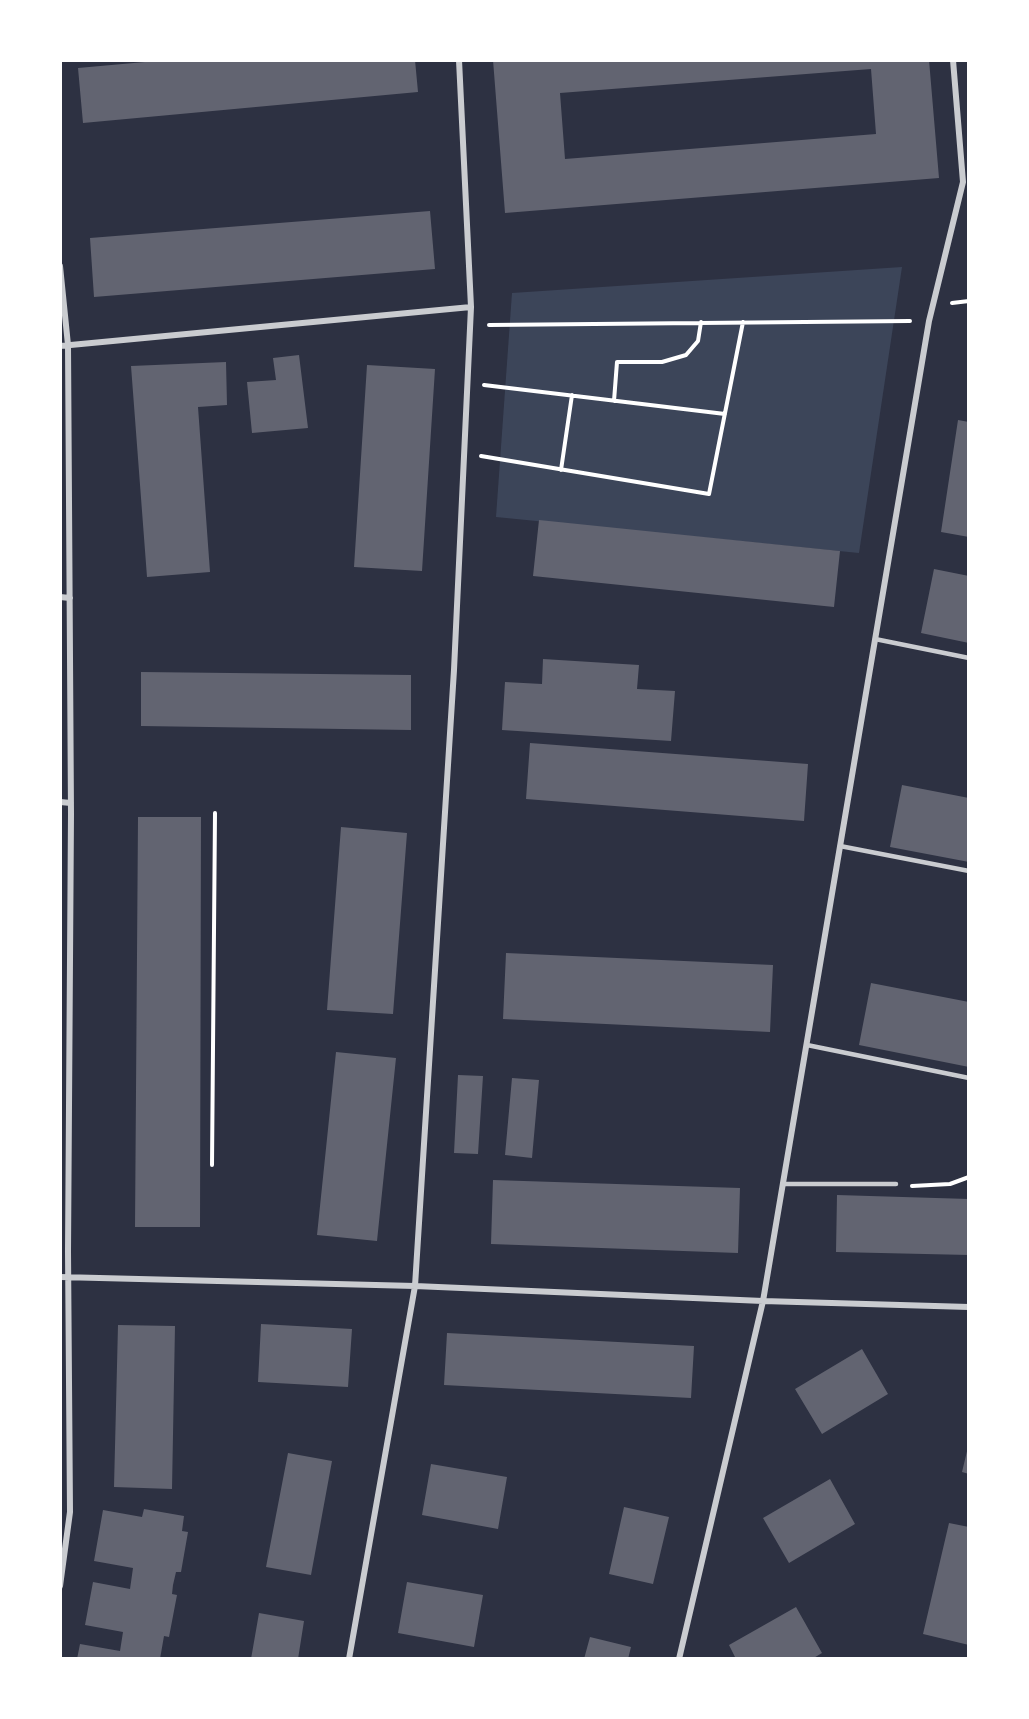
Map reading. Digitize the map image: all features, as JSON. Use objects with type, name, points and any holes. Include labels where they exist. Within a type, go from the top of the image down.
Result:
[{"type":"street","points":[[349,1659],[415,1286],[454,669],[471,307],[459,60]]},
{"type":"street","points":[[679,1659],[763,1301],[929,321],[963,182],[953,60]]},
{"type":"street","points":[[60,266],[68,345],[71,803],[70,1512],[60,1586]]},
{"type":"street","points":[[60,346],[471,307]]},
{"type":"street","points":[[60,597],[70,598]]},
{"type":"street","points":[[60,802],[71,803]]},
{"type":"street","points":[[60,1277],[415,1286],[763,1301],[969,1307]]},
{"type":"lane","points":[[875,639],[969,658]]},
{"type":"lane","points":[[840,846],[969,871]]},
{"type":"lane","points":[[807,1045],[969,1078]]},
{"type":"lane","points":[[783,1184],[896,1184]]},
{"type":"path","points":[[470,326],[929,321]]},
{"type":"path","points":[[614,401],[617,362],[662,362],[686,355],[698,342],[701,322]]},
{"type":"path","points":[[464,453],[709,495],[743,322]]},
{"type":"path","points":[[468,383],[725,414]]},
{"type":"path","points":[[561,470],[572,395]]},
{"type":"path","points":[[212,1165],[215,813]]},
{"type":"path","points":[[896,1184],[918,1187],[950,1184],[969,1177]]},
{"type":"shaded area","points":[[902,267],[859,553],[496,517],[512,293]]},
{"type":"building","points":[[167,60],[415,60],[418,92],[83,123],[78,68]]},
{"type":"building","points":[[493,60],[929,60],[939,178],[505,213]],"holes":[[[871,69],[876,134],[565,159],[560,93]]]},
{"type":"building","points":[[430,211],[435,269],[94,297],[90,238]]},
{"type":"building","points":[[299,355],[308,428],[252,433],[247,382],[276,380],[273,358]]},
{"type":"building","points":[[226,362],[227,405],[198,407],[210,572],[147,577],[131,366]]},
{"type":"building","points":[[367,365],[435,369],[422,571],[354,567]]},
{"type":"building","points":[[958,420],[969,422],[969,537],[941,532]]},
{"type":"building","points":[[539,520],[840,551],[834,607],[533,576]]},
{"type":"building","points":[[934,569],[969,576],[969,643],[921,633]]},
{"type":"building","points":[[543,659],[639,665],[637,689],[675,691],[671,741],[502,730],[505,682],[542,684]]},
{"type":"building","points":[[141,672],[411,675],[411,730],[141,726]]},
{"type":"building","points":[[530,743],[808,764],[804,821],[526,799]]},
{"type":"building","points":[[902,785],[969,798],[969,862],[890,847]]},
{"type":"building","points":[[138,817],[201,817],[200,1227],[135,1227]]},
{"type":"building","points":[[341,827],[407,833],[393,1014],[327,1010]]},
{"type":"building","points":[[506,953],[773,965],[770,1032],[503,1019]]},
{"type":"building","points":[[871,983],[969,1002],[969,1067],[859,1045]]},
{"type":"building","points":[[336,1052],[396,1058],[377,1241],[317,1235]]},
{"type":"building","points":[[458,1075],[483,1076],[478,1154],[454,1153]]},
{"type":"building","points":[[512,1078],[539,1080],[532,1158],[505,1155]]},
{"type":"building","points":[[493,1180],[740,1188],[738,1253],[491,1244]]},
{"type":"building","points":[[837,1195],[969,1199],[969,1255],[836,1252]]},
{"type":"building","points":[[261,1324],[352,1329],[348,1387],[258,1382]]},
{"type":"building","points":[[118,1325],[175,1326],[172,1489],[114,1487]]},
{"type":"building","points":[[447,1333],[694,1346],[691,1398],[444,1385]]},
{"type":"building","points":[[862,1349],[888,1394],[822,1434],[795,1389]]},
{"type":"building","points":[[969,1447],[969,1474],[962,1472]]},
{"type":"building","points":[[288,1453],[332,1461],[311,1575],[266,1567]]},
{"type":"building","points":[[431,1464],[507,1477],[498,1529],[422,1515]]},
{"type":"building","points":[[830,1479],[855,1524],[789,1563],[763,1518]]},
{"type":"building","points":[[624,1507],[669,1517],[653,1584],[609,1574]]},
{"type":"building","points":[[144,1509],[184,1516],[182,1531],[188,1532],[181,1572],[176,1572],[173,1585],[172,1594],[177,1595],[169,1637],[164,1636],[160,1659],[77,1659],[80,1644],[120,1651],[123,1632],[85,1625],[93,1582],[130,1589],[133,1568],[94,1561],[103,1510],[142,1517]]},
{"type":"building","points":[[949,1523],[969,1527],[969,1645],[923,1634]]},
{"type":"building","points":[[407,1582],[483,1595],[474,1647],[398,1633]]},
{"type":"building","points":[[796,1607],[822,1653],[812,1659],[736,1659],[729,1645]]},
{"type":"building","points":[[259,1613],[304,1621],[298,1659],[251,1659]]},
{"type":"building","points":[[590,1637],[631,1647],[628,1659],[584,1659]]}]
